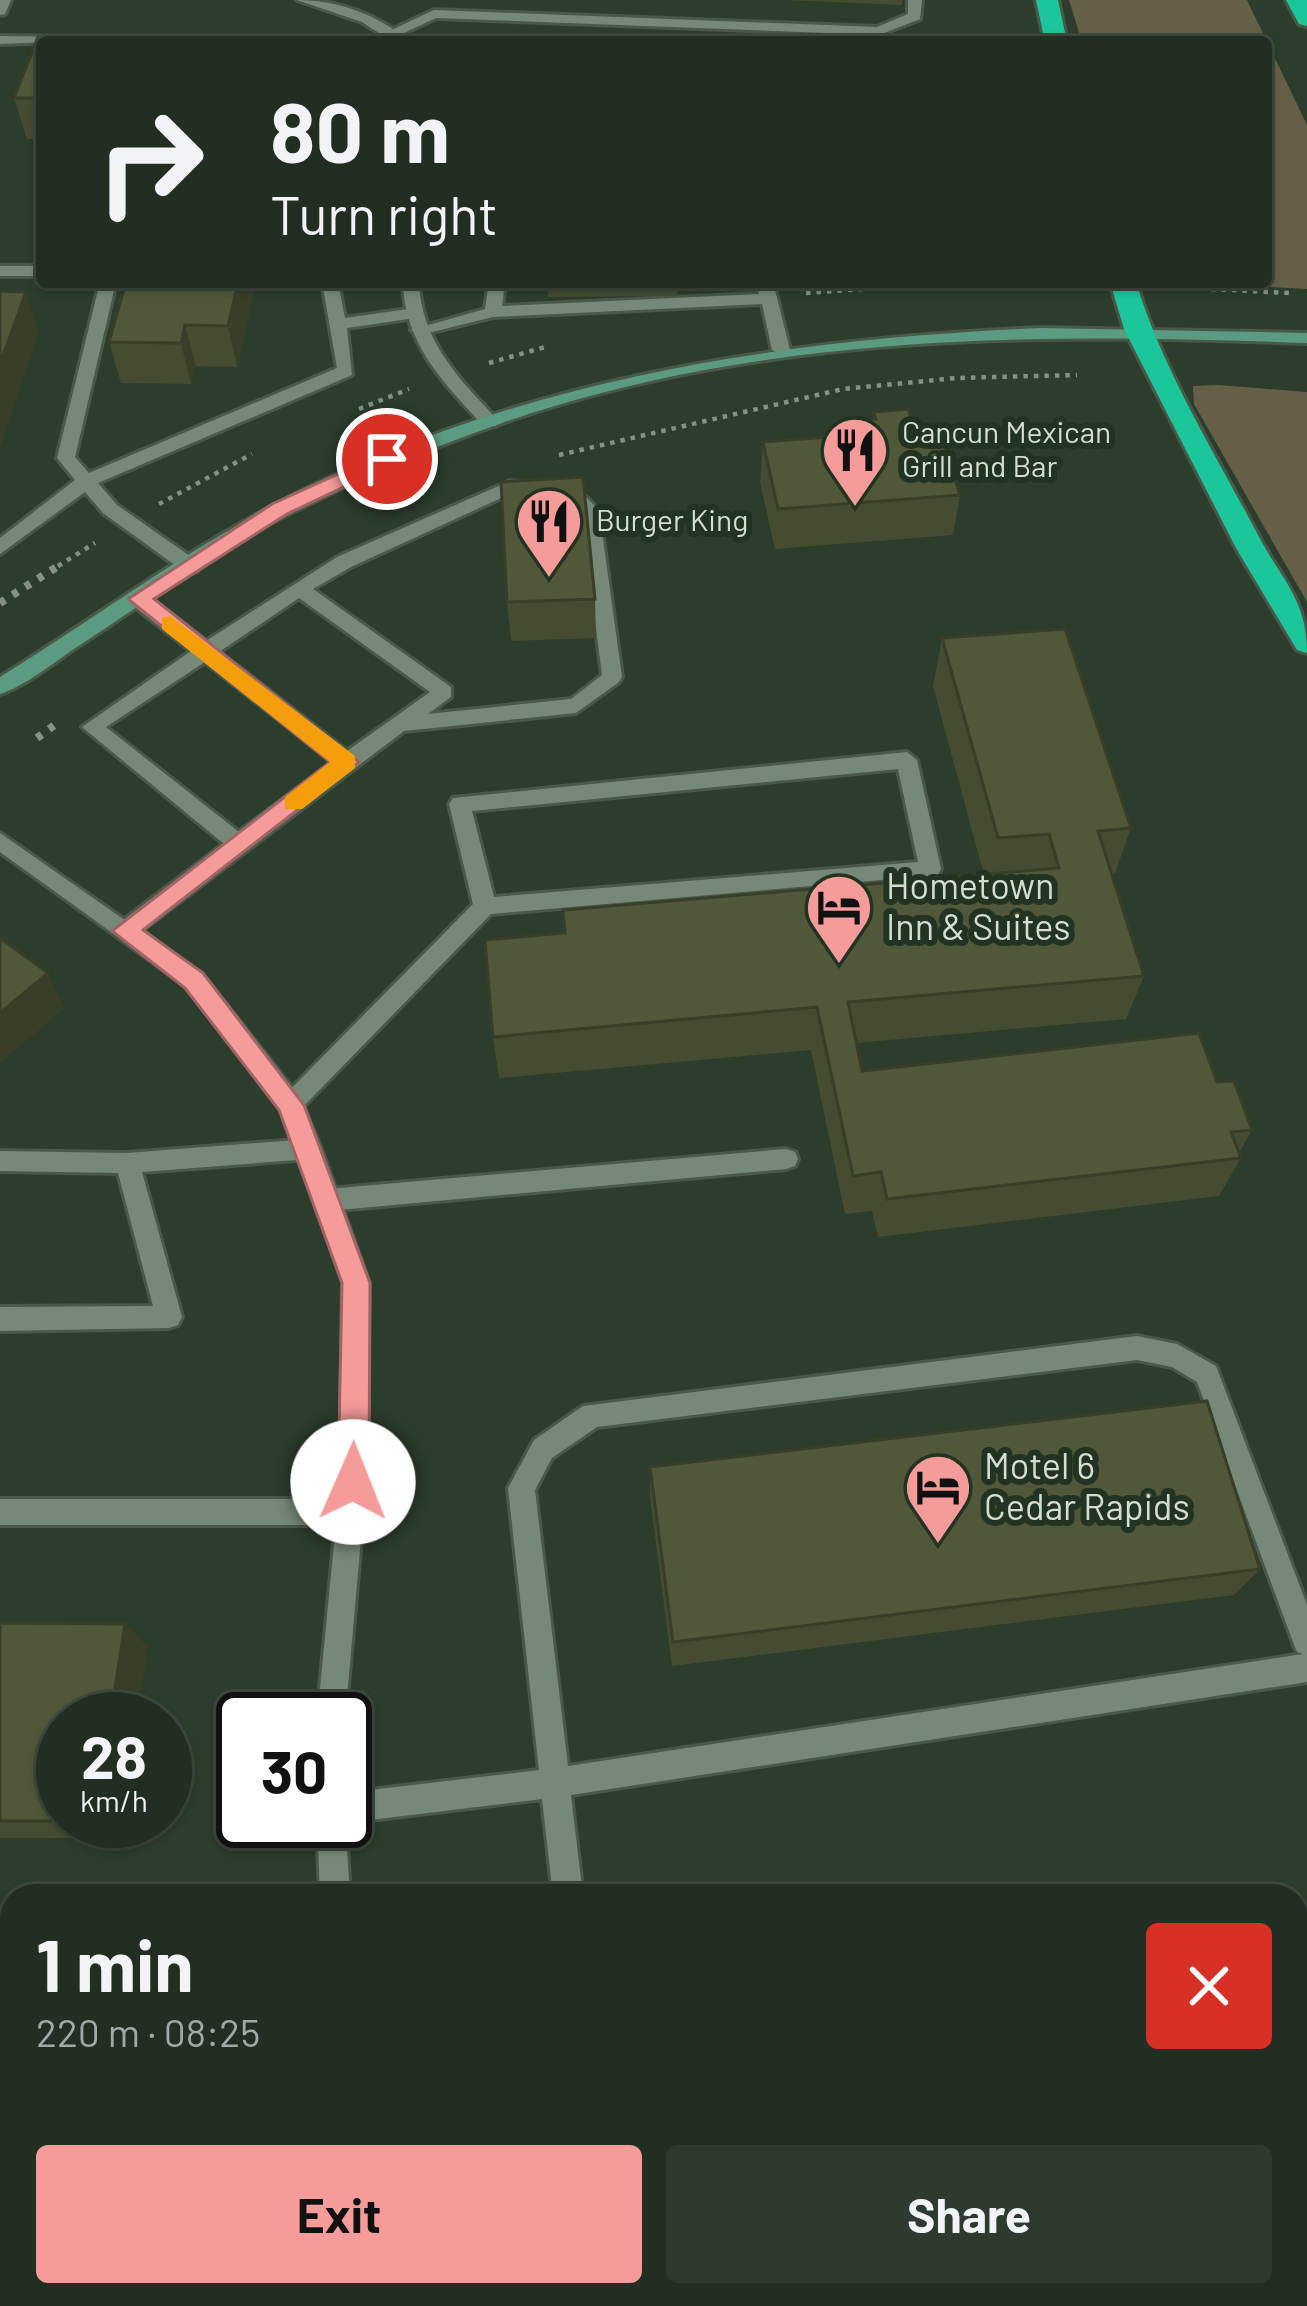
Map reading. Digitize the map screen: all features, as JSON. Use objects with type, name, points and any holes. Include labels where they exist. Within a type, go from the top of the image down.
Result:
[{"type":"highway","points":[[1047,0],[1055,36]]},
{"type":"highway","points":[[1298,0],[1307,19]]},
{"type":"highway","points":[[1125,288],[1137,329],[1250,548],[1307,643]]},
{"type":"street","points":[[0,11],[4,0]]},
{"type":"street","points":[[304,0],[367,20],[394,36]]},
{"type":"street","points":[[400,36],[437,7],[879,31],[915,16],[915,0]]},
{"type":"street","points":[[0,40],[36,40]]},
{"type":"street","points":[[0,272],[36,271]]},
{"type":"street","points":[[107,288],[66,458],[129,522],[190,566]]},
{"type":"street","points":[[0,548],[85,482],[346,371],[331,288]]},
{"type":"street","points":[[412,288],[417,322],[447,377],[490,422]]},
{"type":"street","points":[[494,312],[496,288]]},
{"type":"street","points":[[335,325],[767,291],[781,350]]},
{"type":"street","points":[[0,687],[279,509],[387,459],[661,370],[781,350],[952,335],[1137,329],[1307,338]]},
{"type":"street","points":[[239,844],[92,727],[344,562],[510,488],[570,492],[590,510],[612,676],[576,706],[400,724]]},
{"type":"street","points":[[125,931],[444,692],[299,589]]},
{"type":"street","points":[[139,599],[347,762]]},
{"type":"street","points":[[291,1105],[485,906],[930,869],[907,760],[460,804],[485,906]]},
{"type":"street","points":[[0,841],[194,980],[291,1105],[309,1149],[356,1283],[351,1512],[334,1692]]},
{"type":"street","points":[[0,1161],[128,1163],[309,1149]]},
{"type":"street","points":[[328,1200],[786,1159]]},
{"type":"street","points":[[0,1319],[169,1317],[128,1163]]},
{"type":"street","points":[[567,1884],[521,1487],[543,1449],[592,1415],[1137,1348],[1178,1356],[1208,1374],[1307,1642]]},
{"type":"street","points":[[0,1512],[351,1512]]},
{"type":"street","points":[[372,1805],[554,1783],[1307,1668]]},
{"type":"street","points":[[333,1848],[334,1884]]},
{"type":"path","points":[[1182,288],[1290,293]]},
{"type":"path","points":[[347,414],[409,389]]},
{"type":"path","points":[[0,603],[129,522],[264,448]]},
{"type":"shaded area","points":[[1069,0],[1247,0],[1264,36],[1080,36]]},
{"type":"shaded area","points":[[1272,52],[1307,125],[1307,289],[1272,287]]},
{"type":"shaded area","points":[[1193,386],[1307,392],[1307,602],[1194,404]]},
{"type":"building","points":[[36,42],[36,98],[14,98]]},
{"type":"building","points":[[124,288],[237,288],[228,326],[185,325],[181,343],[109,342]]},
{"type":"building","points":[[0,291],[26,292],[0,364]]},
{"type":"building","points":[[908,409],[914,426],[937,425],[960,495],[778,509],[763,442],[856,435],[852,421],[876,419],[873,412]]},
{"type":"building","name":"Burger King","points":[[583,477],[595,599],[507,602],[501,482]]},
{"type":"building","name":"Hometown Inn & Suites","points":[[1065,629],[1131,828],[1098,831],[1144,976],[848,1002],[862,1071],[1199,1033],[1217,1082],[1234,1081],[1252,1130],[1231,1132],[1241,1158],[887,1199],[881,1172],[853,1176],[817,1007],[493,1037],[485,940],[565,933],[563,910],[1059,868],[1049,834],[998,838],[942,638]]},
{"type":"building","points":[[0,938],[48,973],[0,1013]]},
{"type":"building","name":"Motel 6 Cedar Rapids","points":[[1207,1401],[1260,1569],[673,1642],[650,1467]]},
{"type":"building","points":[[0,1623],[125,1624],[114,1692],[36,1692],[36,1821],[0,1821]]},
{"type":"slow traffic","points":[[170,623],[347,762],[293,803]]},
{"type":"place","name":"Cancun Mexican Grill and Bar","points":[[855,509]]},
{"type":"place","name":"Burger King","points":[[549,580]]},
{"type":"place","name":"Hometown Inn & Suites","points":[[839,966]]},
{"type":"place","name":"Motel 6 Cedar Rapids","points":[[938,1546]]},
{"type":"route","points":[[353,1482],[356,1283],[291,1105],[194,980],[125,931],[347,762],[139,599],[279,509],[387,459]]}]
